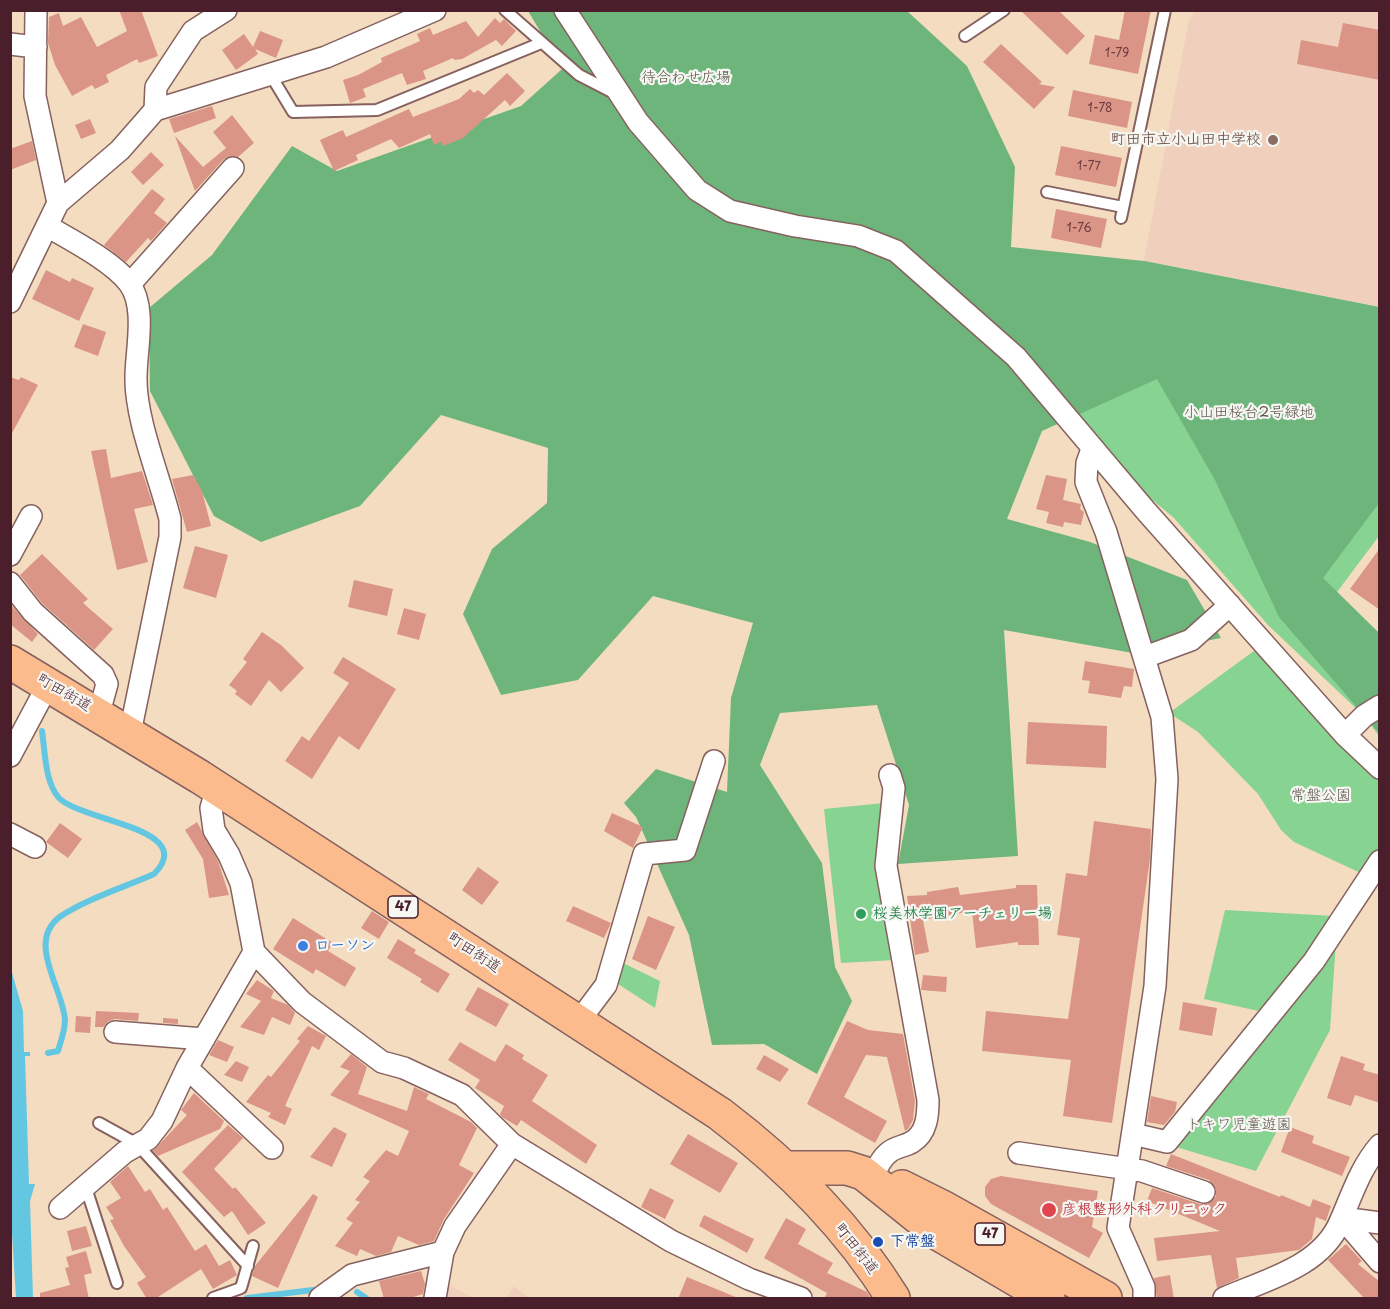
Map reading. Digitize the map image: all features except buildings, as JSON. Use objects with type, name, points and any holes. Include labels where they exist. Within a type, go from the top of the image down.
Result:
[{"type":"main road","name":"町田街道","points":[[10,662],[99,713],[217,788],[720,1114],[784,1168],[824,1208],[861,1254],[892,1299]]},
{"type":"main road","name":"47","points":[[784,1168],[848,1168],[872,1178],[956,1230],[1048,1299]]},
{"type":"main road","name":"47","points":[[956,1230],[1105,1299]]},
{"type":"street","points":[[36,10],[35,96],[58,203]]},
{"type":"street","points":[[155,110],[156,87],[193,31],[226,10]]},
{"type":"street","points":[[10,302],[58,203],[120,150],[155,110],[326,57],[398,21],[435,10]]},
{"type":"street","points":[[564,10],[622,98],[686,180],[730,211],[795,226],[858,236],[896,251],[1016,357],[1092,449],[1345,735],[1380,768]]},
{"type":"street","points":[[10,44],[36,47]]},
{"type":"street","points":[[130,284],[233,168]]},
{"type":"street","points":[[46,226],[100,259],[130,284],[139,316],[140,346],[136,379],[140,411],[170,519],[170,537],[130,733]]},
{"type":"street","points":[[1092,449],[1087,463],[1086,482],[1106,532],[1162,717],[1167,779],[1155,986],[1118,1228],[1144,1287],[1144,1299]]},
{"type":"street","points":[[10,555],[31,516]]},
{"type":"street","points":[[10,583],[33,612],[103,675],[107,684],[99,713]]},
{"type":"street","points":[[1145,657],[1191,640],[1230,605]]},
{"type":"street","points":[[10,756],[49,683]]},
{"type":"street","points":[[1345,735],[1364,716],[1380,706]]},
{"type":"street","points":[[579,1021],[606,985],[644,854],[685,850],[714,761]]},
{"type":"street","points":[[872,1178],[885,1156],[893,1149],[912,1143],[922,1132],[927,1120],[928,1100],[886,866],[894,788],[890,775]]},
{"type":"street","points":[[217,788],[211,808],[214,830],[229,855],[241,883],[254,952],[302,1002],[382,1062],[404,1068],[462,1095],[512,1144],[701,1257],[801,1299]]},
{"type":"street","points":[[10,834],[35,847]]},
{"type":"street","points":[[1133,1134],[1167,1142],[1314,961],[1380,861]]},
{"type":"street","points":[[60,1208],[87,1188],[137,1144],[148,1139],[162,1121],[187,1068],[254,952]]},
{"type":"street","points":[[115,1032],[204,1039]]},
{"type":"street","points":[[187,1068],[272,1148]]},
{"type":"street","points":[[435,1299],[443,1252],[455,1226],[512,1144]]},
{"type":"street","points":[[1224,1299],[1311,1260],[1328,1241],[1342,1218],[1365,1162],[1380,1145]]},
{"type":"street","points":[[1019,1153],[1142,1171],[1204,1192]]},
{"type":"street","points":[[1342,1218],[1380,1223]]},
{"type":"street","points":[[1342,1218],[1380,1262]]},
{"type":"street","points":[[320,1299],[352,1275],[443,1252]]},
{"type":"lane","points":[[505,10],[579,75],[622,98]]},
{"type":"lane","points":[[965,36],[1004,10]]},
{"type":"lane","points":[[1121,218],[1165,10]]},
{"type":"lane","points":[[270,74],[293,112],[377,110],[541,43]]},
{"type":"lane","points":[[1047,192],[1123,207]]},
{"type":"lane","points":[[99,1123],[137,1144],[248,1266]]},
{"type":"lane","points":[[87,1188],[117,1283]]},
{"type":"lane","points":[[213,1299],[241,1288],[253,1246]]},
{"type":"shaded area","name":"町田市立小山田中学校","points":[[1195,11],[1379,11],[1379,307],[1144,261],[1189,19]]},
{"type":"shaded area","points":[[445,1283],[473,1298],[444,1298]]},
{"type":"shaded area","points":[[514,1286],[529,1298],[506,1298]]},
{"type":"green space","name":"待合わせ広場","points":[[528,11],[907,11],[967,66],[1015,167],[1011,247],[1144,261],[1379,307],[1379,503],[1323,578],[1379,633],[1379,733],[1279,617],[1215,480],[1157,379],[1042,431],[1007,519],[1090,542],[1187,580],[1221,638],[1138,654],[1004,630],[1018,856],[898,864],[909,805],[877,705],[780,713],[760,765],[822,863],[835,967],[852,1001],[817,1074],[764,1044],[712,1045],[689,935],[636,817],[624,803],[656,769],[727,792],[731,698],[753,623],[653,596],[578,680],[501,695],[463,614],[492,549],[547,503],[548,448],[441,415],[360,506],[261,542],[214,516],[150,391],[149,308],[212,255],[292,146],[337,171],[521,106],[571,61],[543,36]]},
{"type":"green space","name":"小山田桜台2号緑地","points":[[1144,261],[1379,307],[1379,536],[1337,592],[1379,633],[1379,736],[1364,716],[1268,625],[1174,518],[1092,449],[1016,357]]},
{"type":"green space","name":"常盤公園","points":[[1258,648],[1379,778],[1379,852],[1365,875],[1294,842],[1281,830],[1258,794],[1198,732],[1169,713]]},
{"type":"green space","name":"桜美林学園アーチェリー場","points":[[884,803],[896,960],[841,963],[824,809]]},
{"type":"green space","points":[[1225,910],[1335,916],[1307,959],[1263,1012],[1204,999]]},
{"type":"green space","name":"トキワ児童遊園","points":[[1336,941],[1330,1030],[1256,1171],[1176,1147]]},
{"type":"green space","points":[[621,962],[660,981],[655,1008],[615,982]]},
{"type":"water","points":[[11,969],[23,1011],[24,1052],[30,1052],[30,1056],[25,1056],[29,1184],[35,1184],[30,1201],[33,1298],[16,1298],[10,1201]]},
{"type":"waterway","points":[[42,731],[48,775],[54,792],[59,798],[90,814],[150,836],[162,846],[164,859],[154,874],[82,904],[61,916],[51,926],[46,938],[46,951],[65,1020],[58,1051],[48,1053]]},
{"type":"waterway","points":[[247,1298],[313,1290]]},
{"type":"waterway","points":[[357,1292],[366,1298]]},
{"type":"place","name":"町田市立小山田中学校","points":[[1273,140]]},
{"type":"place","name":"桜美林学園アーチェリー場","points":[[861,914]]},
{"type":"place","name":"ローソン","points":[[303,946]]},
{"type":"place","name":"彦根整形外科クリニック","points":[[1049,1210]]},
{"type":"place","name":"下常盤","points":[[878,1242]]}]
